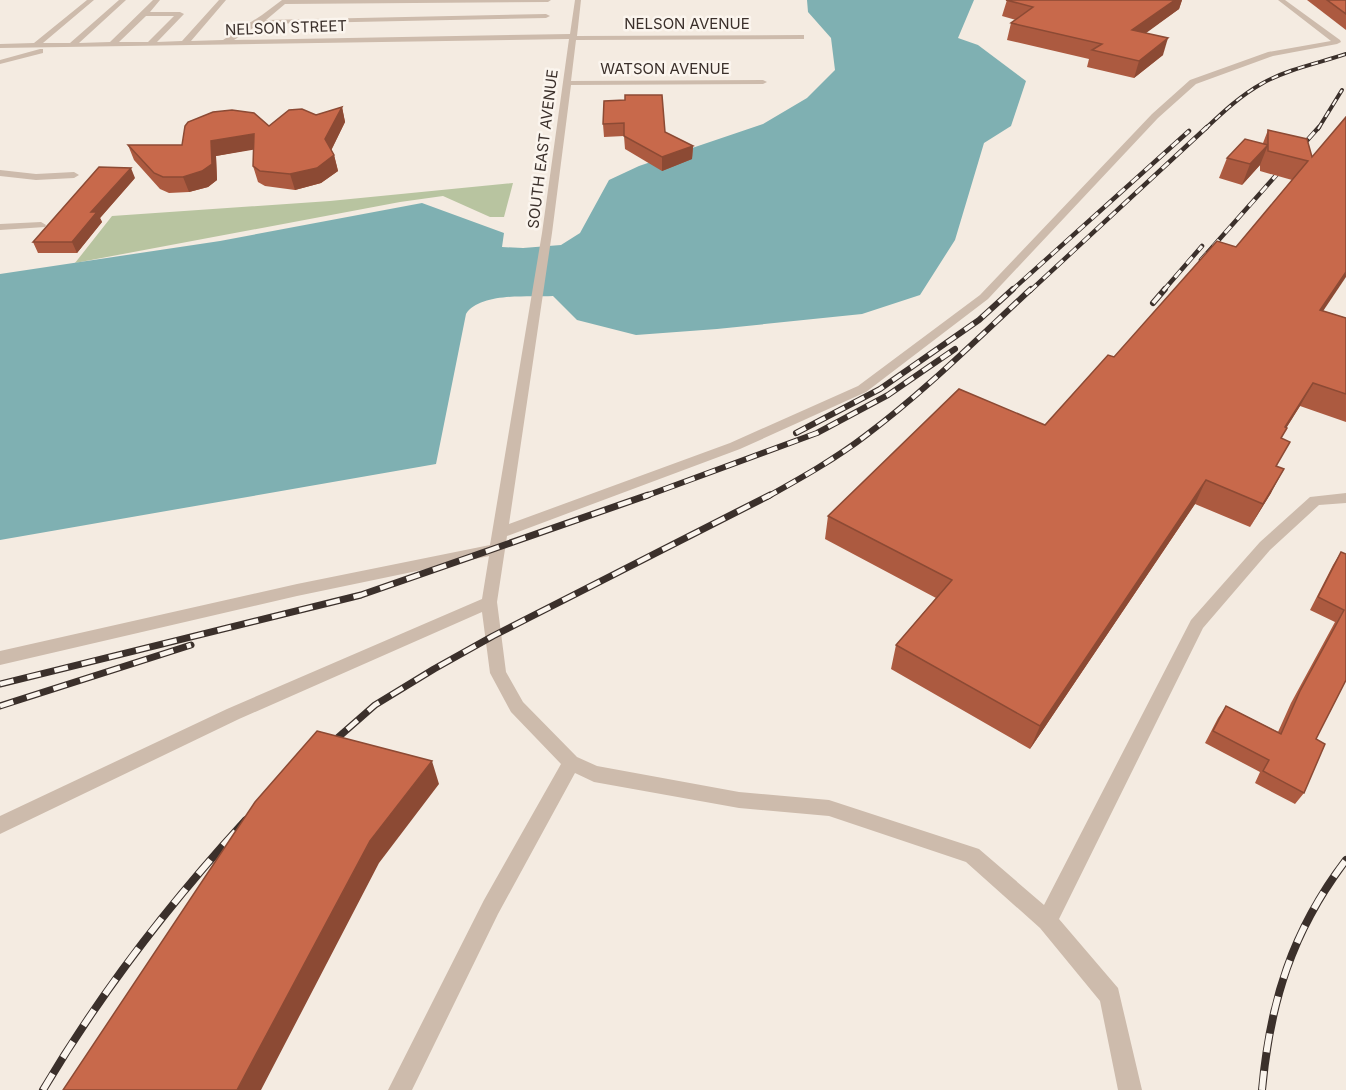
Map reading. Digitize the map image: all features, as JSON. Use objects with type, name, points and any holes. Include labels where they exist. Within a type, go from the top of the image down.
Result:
[{"type":"street","points":[[35,46],[91,0]]},
{"type":"street","points":[[72,45],[123,0]]},
{"type":"street","points":[[112,45],[157,0]]},
{"type":"street","points":[[184,44],[223,0]]},
{"type":"street","points":[[224,43],[258,22],[284,1],[548,0]]},
{"type":"street","name":"SOUTH EAST AVENUE","points":[[571,763],[517,707],[498,673],[489,602],[547,233],[578,0]]},
{"type":"street","points":[[1281,0],[1341,45]]},
{"type":"street","points":[[144,14],[180,14],[149,45]]},
{"type":"street","points":[[258,22],[546,16]]},
{"type":"street","name":"NELSON STREET","points":[[0,46],[149,45],[442,36],[572,37]]},
{"type":"street","name":"NELSON AVENUE","points":[[572,37],[801,37]]},
{"type":"street","points":[[0,658],[498,541],[735,446],[862,389],[984,297],[1155,116],[1193,82],[1270,54],[1341,45]]},
{"type":"street","points":[[0,62],[63,46]]},
{"type":"street","name":"WATSON AVENUE","points":[[567,83],[763,82]]},
{"type":"street","points":[[0,172],[36,177],[75,175]]},
{"type":"street","points":[[0,227],[41,225]]},
{"type":"street","points":[[1047,921],[1197,624],[1265,546],[1315,500],[1346,498]]},
{"type":"street","points":[[0,825],[233,714],[489,602]]},
{"type":"street","points":[[400,1090],[491,907],[571,763],[594,774],[717,796],[829,808],[972,855],[1047,921],[1110,996],[1130,1090]]},
{"type":"green space","points":[[513,183],[504,217],[490,217],[443,196],[75,263],[112,216],[330,201]]},
{"type":"water","points":[[807,0],[974,0],[958,38],[978,45],[1026,81],[1011,126],[984,143],[955,240],[920,295],[862,314],[636,335],[577,320],[553,296],[493,299],[473,307],[466,314],[436,464],[0,540],[0,274],[220,241],[422,203],[504,233],[502,247],[561,245],[580,233],[609,180],[639,166],[763,124],[807,98],[835,70],[831,38],[808,12]]},
{"type":"building","points":[[1006,0],[1175,0],[1132,30],[1168,38],[1139,61],[1092,50],[1102,44],[1011,23],[1033,7]]},
{"type":"building","points":[[1327,0],[1346,0],[1346,14]]},
{"type":"building","points":[[625,95],[662,95],[665,132],[693,146],[662,157],[624,136],[624,123],[603,124],[604,101],[625,100]]},
{"type":"building","points":[[342,107],[325,139],[334,155],[317,168],[290,174],[260,171],[253,166],[254,134],[211,141],[212,164],[202,171],[183,177],[163,177],[154,173],[128,145],[182,145],[185,126],[188,122],[213,112],[232,110],[254,113],[269,126],[289,110],[302,109],[316,115]]},
{"type":"building","points":[[1346,117],[1346,272],[1320,310],[1346,318],[1346,394],[1313,383],[1285,427],[1287,428],[1281,438],[1290,442],[1276,466],[1284,469],[1263,504],[1206,480],[1040,726],[896,645],[952,580],[828,516],[959,389],[1045,425],[1108,355],[1114,357],[1217,241],[1236,247],[1308,161],[1268,151],[1268,130],[1307,139],[1312,157]]},
{"type":"building","points":[[1245,139],[1268,145],[1250,164],[1227,158]]},
{"type":"building","points":[[99,167],[131,168],[91,212],[97,212],[72,242],[33,242]]},
{"type":"building","points":[[1341,552],[1346,554],[1346,680],[1316,739],[1325,744],[1304,793],[1263,771],[1269,760],[1213,731],[1226,706],[1281,734],[1300,691],[1344,610],[1318,597]]},
{"type":"building","points":[[317,731],[432,761],[370,841],[237,1090],[63,1090],[255,802]]},
{"type":"railway","points":[[1205,129],[1240,98],[1263,83],[1293,70],[1346,54]]},
{"type":"railway","points":[[1318,129],[1342,90]]},
{"type":"railway","points":[[1030,291],[1207,127]]},
{"type":"railway","points":[[1201,260],[1319,127]]},
{"type":"railway","points":[[1011,291],[1189,131]]},
{"type":"railway","points":[[1163,291],[1202,246]]},
{"type":"railway","points":[[796,433],[880,389],[979,320],[1013,289]]},
{"type":"railway","points":[[767,497],[830,460],[887,419],[950,365],[1031,289]]},
{"type":"railway","points":[[1153,303],[1165,289]]},
{"type":"railway","points":[[643,497],[817,433],[888,395],[955,349]]},
{"type":"railway","points":[[0,684],[361,595],[648,495]]},
{"type":"railway","points":[[326,748],[375,705],[434,669],[493,636],[770,495]]},
{"type":"railway","points":[[0,706],[191,645]]},
{"type":"railway","points":[[43,1090],[88,1018],[137,950],[246,820]]},
{"type":"railway","points":[[1262,1090],[1271,1027],[1287,969],[1311,914],[1346,860]]}]
